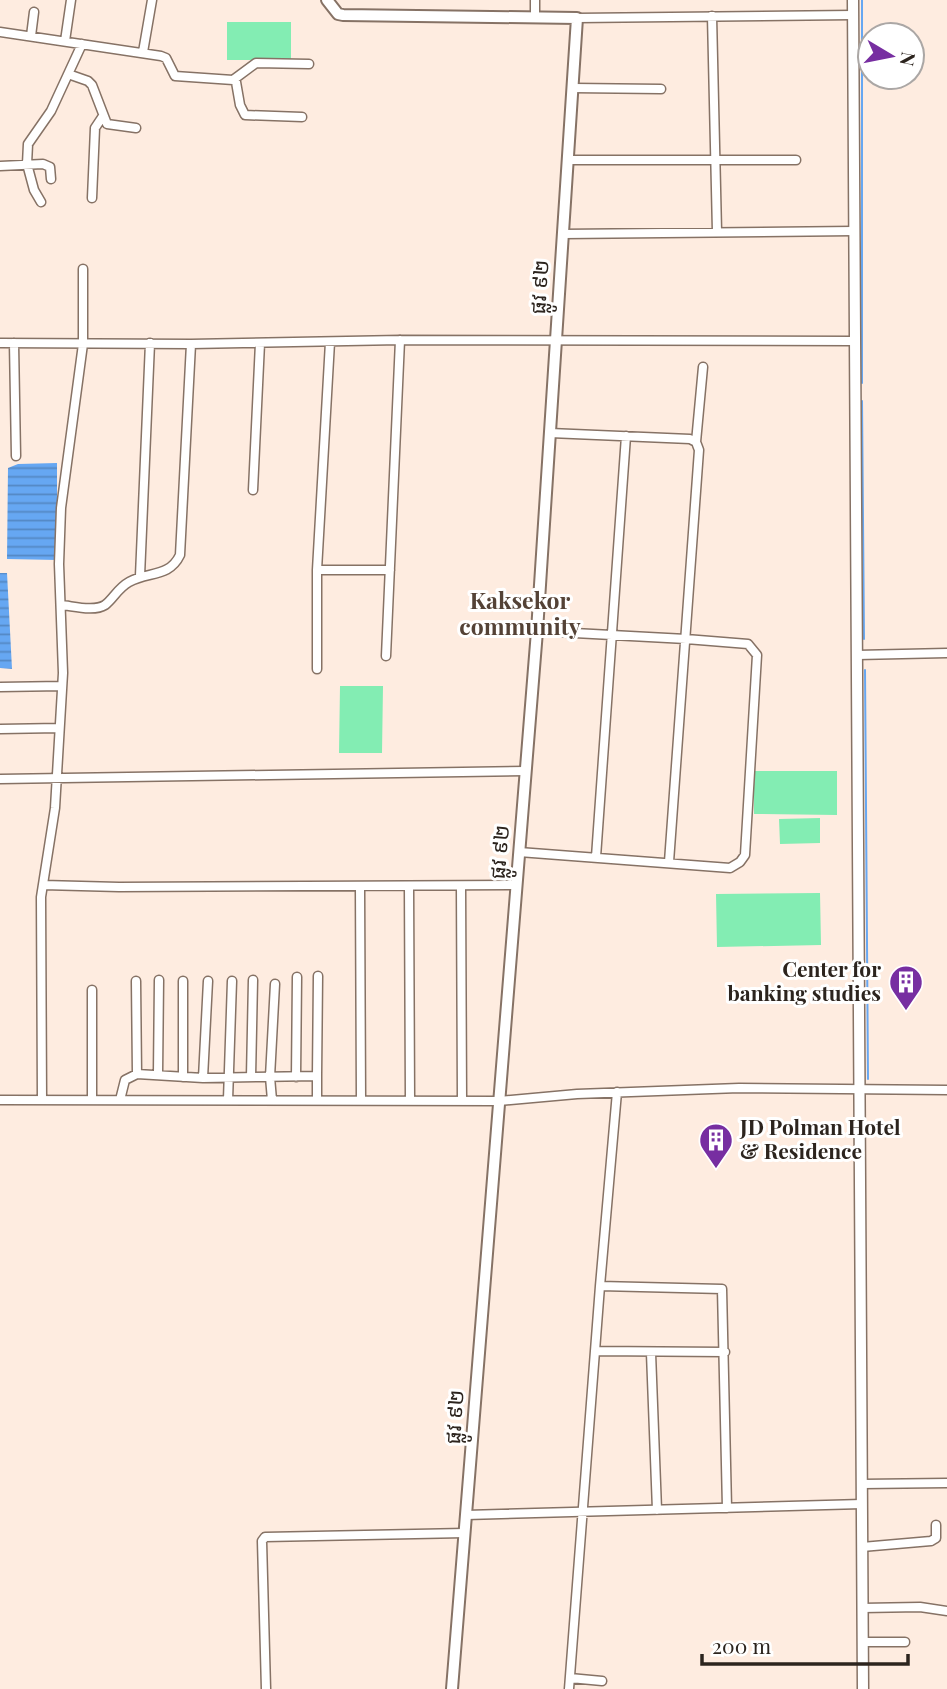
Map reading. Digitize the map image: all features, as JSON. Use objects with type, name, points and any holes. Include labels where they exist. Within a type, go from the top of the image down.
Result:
[{"type":"main road","points":[[327,0],[338,14],[343,15],[577,18]]},
{"type":"main road","name":"ផ្លូវ ៩២","points":[[452,1689],[537,631],[577,18]]},
{"type":"street","points":[[65,41],[71,0]]},
{"type":"street","points":[[143,52],[152,0]]},
{"type":"street","points":[[535,0],[535,17]]},
{"type":"street","points":[[853,0],[863,1689]]},
{"type":"street","points":[[31,36],[34,12]]},
{"type":"street","points":[[577,18],[853,15]]},
{"type":"street","points":[[712,16],[717,232]]},
{"type":"street","points":[[0,32],[143,52],[166,58],[175,76],[233,79],[256,63],[310,64]]},
{"type":"street","points":[[41,202],[34,190],[27,164],[28,144],[51,111],[82,44]]},
{"type":"street","points":[[68,74],[92,85],[105,122],[111,126],[136,128]]},
{"type":"street","points":[[233,79],[245,115],[302,117]]},
{"type":"street","points":[[573,88],[661,89]]},
{"type":"street","points":[[92,198],[95,128],[103,116]]},
{"type":"street","points":[[568,160],[796,160]]},
{"type":"street","points":[[0,166],[43,164],[50,167],[51,179]]},
{"type":"street","points":[[563,234],[854,231]]},
{"type":"street","points":[[42,1100],[43,885],[55,808],[62,686],[61,508],[83,344],[83,270]]},
{"type":"street","points":[[386,656],[400,340]]},
{"type":"street","points":[[0,343],[855,341]]},
{"type":"street","points":[[317,669],[317,570],[330,342]]},
{"type":"street","points":[[14,343],[16,456]]},
{"type":"street","points":[[140,576],[150,343]]},
{"type":"street","points":[[253,490],[260,343]]},
{"type":"street","points":[[61,605],[94,608],[105,605],[125,583],[140,576],[162,572],[175,565],[180,555],[191,344]]},
{"type":"street","points":[[668,862],[686,639],[699,450],[696,442],[703,367]]},
{"type":"street","points":[[550,432],[690,439],[696,442]]},
{"type":"street","points":[[596,858],[626,436]]},
{"type":"street","points":[[317,570],[390,570]]},
{"type":"street","points":[[519,852],[730,868],[745,855],[757,655],[748,644],[537,631]]},
{"type":"street","points":[[857,656],[947,653]]},
{"type":"street","points":[[0,687],[62,686]]},
{"type":"street","points":[[0,729],[59,728]]},
{"type":"street","points":[[0,779],[526,771]]},
{"type":"street","points":[[43,885],[516,886]]},
{"type":"street","points":[[409,886],[410,1100]]},
{"type":"street","points":[[461,886],[462,1100]]},
{"type":"street","points":[[359,887],[361,1100]]},
{"type":"street","points":[[317,1100],[318,976]]},
{"type":"street","points":[[296,1077],[297,977]]},
{"type":"street","points":[[158,1074],[159,980]]},
{"type":"street","points":[[251,1077],[253,980]]},
{"type":"street","points":[[136,981],[137,1074]]},
{"type":"street","points":[[183,981],[183,1077]]},
{"type":"street","points":[[228,1100],[232,981]]},
{"type":"street","points":[[203,1078],[208,982]]},
{"type":"street","points":[[272,1100],[270,1077],[275,984]]},
{"type":"street","points":[[92,990],[92,1100]]},
{"type":"street","points":[[120,1100],[125,1080],[137,1074],[203,1078],[317,1076]]},
{"type":"street","points":[[0,1100],[499,1101],[617,1092],[738,1088],[947,1090]]},
{"type":"street","points":[[569,1689],[617,1092]]},
{"type":"street","points":[[600,1286],[722,1289],[727,1508]]},
{"type":"street","points":[[595,1351],[724,1352]]},
{"type":"street","points":[[651,1353],[657,1510]]},
{"type":"street","points":[[862,1484],[947,1483]]},
{"type":"street","points":[[466,1516],[862,1504]]},
{"type":"street","points":[[862,1547],[931,1541],[936,1538],[936,1525]]},
{"type":"street","points":[[266,1689],[262,1541],[265,1537],[465,1533]]},
{"type":"street","points":[[862,1608],[920,1607],[947,1611]]},
{"type":"street","points":[[863,1642],[905,1642]]},
{"type":"street","points":[[570,1678],[602,1681]]},
{"type":"green space","points":[[227,22],[291,22],[291,60],[227,60]]},
{"type":"green space","points":[[340,686],[383,686],[382,753],[339,753]]},
{"type":"green space","points":[[754,771],[837,771],[837,815],[754,814]]},
{"type":"green space","points":[[820,818],[820,843],[780,844],[779,819]]},
{"type":"green space","points":[[820,893],[821,945],[717,947],[716,894]]},
{"type":"water","points":[[57,463],[57,560],[7,559],[8,468],[18,464]]},
{"type":"water","points":[[0,573],[7,573],[12,669],[0,668]]},
{"type":"waterway","points":[[862,0],[862,383]]},
{"type":"waterway","points":[[862,401],[864,639]]},
{"type":"waterway","points":[[865,670],[868,1079]]},
{"type":"place","name":"Center for banking studies","points":[[906,1012]]},
{"type":"place","name":"JD Polman Hotel & Residence","points":[[716,1170]]},
{"type":"district","name":"Kaksekor community","points":[[520,614]]}]
